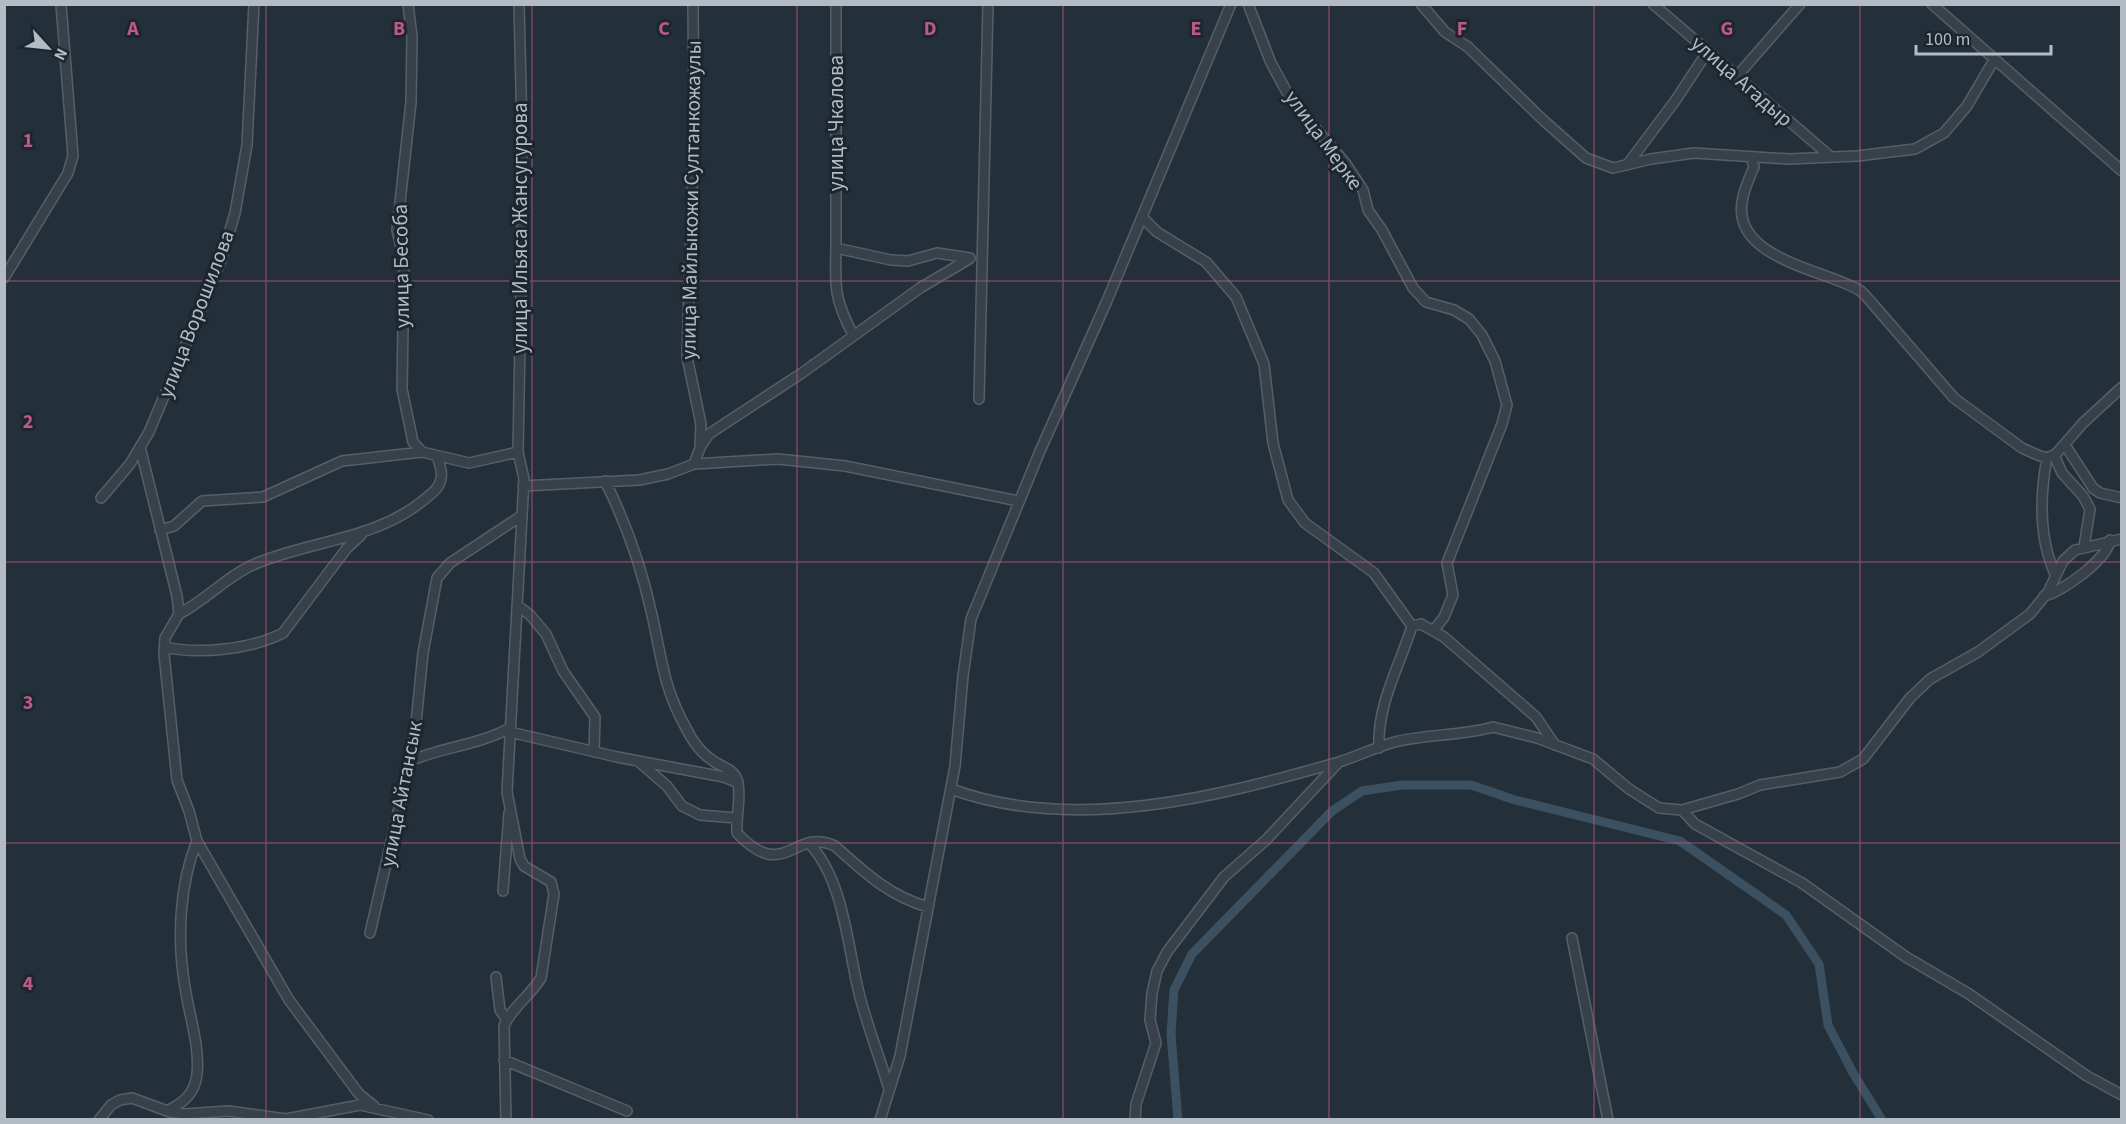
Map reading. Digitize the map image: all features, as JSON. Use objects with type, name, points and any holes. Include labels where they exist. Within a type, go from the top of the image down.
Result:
[{"type":"street","points":[[4,278],[68,173],[74,156],[61,4]]},
{"type":"street","name":"улица Ворошилова","points":[[101,498],[130,464],[149,432],[220,261],[235,213],[247,145],[254,4]]},
{"type":"street","name":"улица Бесоба","points":[[408,4],[412,37],[411,102],[397,230],[404,261],[402,389],[413,442],[422,452]]},
{"type":"street","name":"улица Ильяса Жансугурова","points":[[509,802],[507,792],[524,486],[518,452],[523,175],[519,4]]},
{"type":"street","name":"улица Майлыкожи Султанкожаулы","points":[[693,4],[694,125],[687,357],[701,424],[700,448],[694,464]]},
{"type":"street","name":"улица Чкалова","points":[[837,4],[834,289],[841,312],[853,335]]},
{"type":"street","points":[[979,399],[988,4]]},
{"type":"street","points":[[880,1119],[900,1056],[951,789],[960,722],[967,635],[979,598],[1019,501],[1231,4]]},
{"type":"street","name":"улица Мерке","points":[[1248,4],[1271,63],[1290,98],[1352,172],[1363,190],[1371,216],[1382,230],[1413,288],[1426,302],[1455,310],[1469,319],[1482,335],[1495,361],[1508,405],[1447,564],[1453,595],[1451,605],[1434,630]]},
{"type":"street","points":[[1421,4],[1445,32],[1468,47],[1586,158],[1613,168],[1694,153],[1751,158],[1831,157],[1915,149],[1944,132],[1967,106],[1994,60]]},
{"type":"street","name":"улица Агадыр","points":[[1653,4],[1831,157]]},
{"type":"street","points":[[1738,75],[1800,4]]},
{"type":"street","points":[[1932,4],[2121,171]]},
{"type":"street","points":[[1627,165],[1675,101],[1708,51]]},
{"type":"street","points":[[1751,158],[1754,167],[1742,199],[1742,212],[1747,229],[1757,244],[1790,262],[1859,291],[1954,398],[2022,448],[2051,457],[2083,496],[2090,509]]},
{"type":"street","points":[[1142,217],[1157,232],[1206,262],[1236,297],[1264,364],[1273,443],[1288,500],[1305,523],[1374,573],[1412,626]]},
{"type":"street","points":[[836,244],[891,260],[908,261],[937,253],[970,258],[982,256]]},
{"type":"street","points":[[700,448],[709,434],[802,373],[920,288],[970,258]]},
{"type":"street","points":[[2055,574],[2049,560],[2041,490],[2051,457],[2121,387]]},
{"type":"street","points":[[2065,445],[2093,488],[2100,493],[2121,498]]},
{"type":"street","points":[[140,447],[179,614]]},
{"type":"street","points":[[160,530],[174,526],[202,501],[263,496],[342,461],[422,452],[469,463],[518,452]]},
{"type":"street","points":[[374,1106],[359,1094],[289,1000],[197,841],[177,780],[165,638],[179,614],[198,604],[251,566],[296,549],[362,534],[406,514],[439,486],[442,476],[437,456]]},
{"type":"street","points":[[524,486],[668,474],[694,464],[778,459],[845,466],[1019,501]]},
{"type":"street","points":[[605,481],[628,535],[644,581],[663,678],[671,697],[686,730],[699,748],[711,760],[732,771],[738,783],[737,833],[760,852],[777,856],[809,843],[827,842],[835,846],[874,882],[897,895],[928,907]]},
{"type":"street","points":[[2084,547],[2090,509],[2100,493]]},
{"type":"street","name":"улица Айтансык","points":[[370,933],[400,814],[414,743],[423,653],[436,578],[441,570],[521,516]]},
{"type":"street","points":[[165,647],[189,651],[218,651],[273,638],[283,633],[347,548],[362,534]]},
{"type":"street","points":[[951,789],[977,799],[1042,810],[1098,810],[1150,805],[1205,795],[1339,762],[1393,743],[1493,727],[1509,729],[1593,759],[1629,789],[1659,808],[1682,810],[1738,794],[1760,784],[1840,772],[1863,759],[1910,698],[1930,679],[1978,652],[2030,614],[2044,596],[2063,561],[2075,550],[2121,539]]},
{"type":"street","points":[[2044,596],[2056,594],[2075,580],[2104,555],[2109,548],[2110,540]]},
{"type":"street","points":[[517,605],[530,615],[546,634],[563,671],[595,717],[594,752]]},
{"type":"street","points":[[1412,626],[1421,624],[1434,630],[1536,717],[1555,745]]},
{"type":"street","points":[[1379,748],[1378,732],[1384,700],[1412,626]]},
{"type":"street","points":[[410,761],[431,752],[493,737],[510,730],[594,752],[724,777],[738,783]]},
{"type":"street","points":[[638,760],[668,786],[682,806],[700,815],[736,818]]},
{"type":"street","points":[[1135,1119],[1136,1104],[1156,1043],[1150,1020],[1152,993],[1157,971],[1167,952],[1224,877],[1266,840],[1339,762]]},
{"type":"street","points":[[503,891],[509,802]]},
{"type":"street","points":[[506,1119],[504,1026],[541,978],[554,894],[551,882],[524,866],[520,859],[509,802]]},
{"type":"street","points":[[1682,810],[1695,824],[1802,883],[1906,957],[1942,977],[2087,1076],[2121,1095]]},
{"type":"street","points":[[167,1111],[191,1094],[197,1076],[197,1057],[184,985],[182,951],[189,861],[197,841]]},
{"type":"street","points":[[809,843],[823,858],[833,883],[861,1000],[889,1089]]},
{"type":"street","points":[[1572,938],[1608,1119]]},
{"type":"street","points":[[496,977],[500,1010],[507,1020]]},
{"type":"street","points":[[504,1060],[627,1111]]},
{"type":"street","points":[[99,1119],[111,1105],[120,1100],[132,1098],[167,1111],[185,1114],[228,1111],[286,1119],[346,1106],[374,1106],[428,1119]]},
{"type":"waterway","points":[[1178,1120],[1171,1034],[1174,990],[1192,954],[1332,811],[1362,791],[1402,785],[1471,785],[1515,800],[1680,841],[1786,915],[1819,964],[1828,1025],[1853,1073],[1882,1120]]}]
